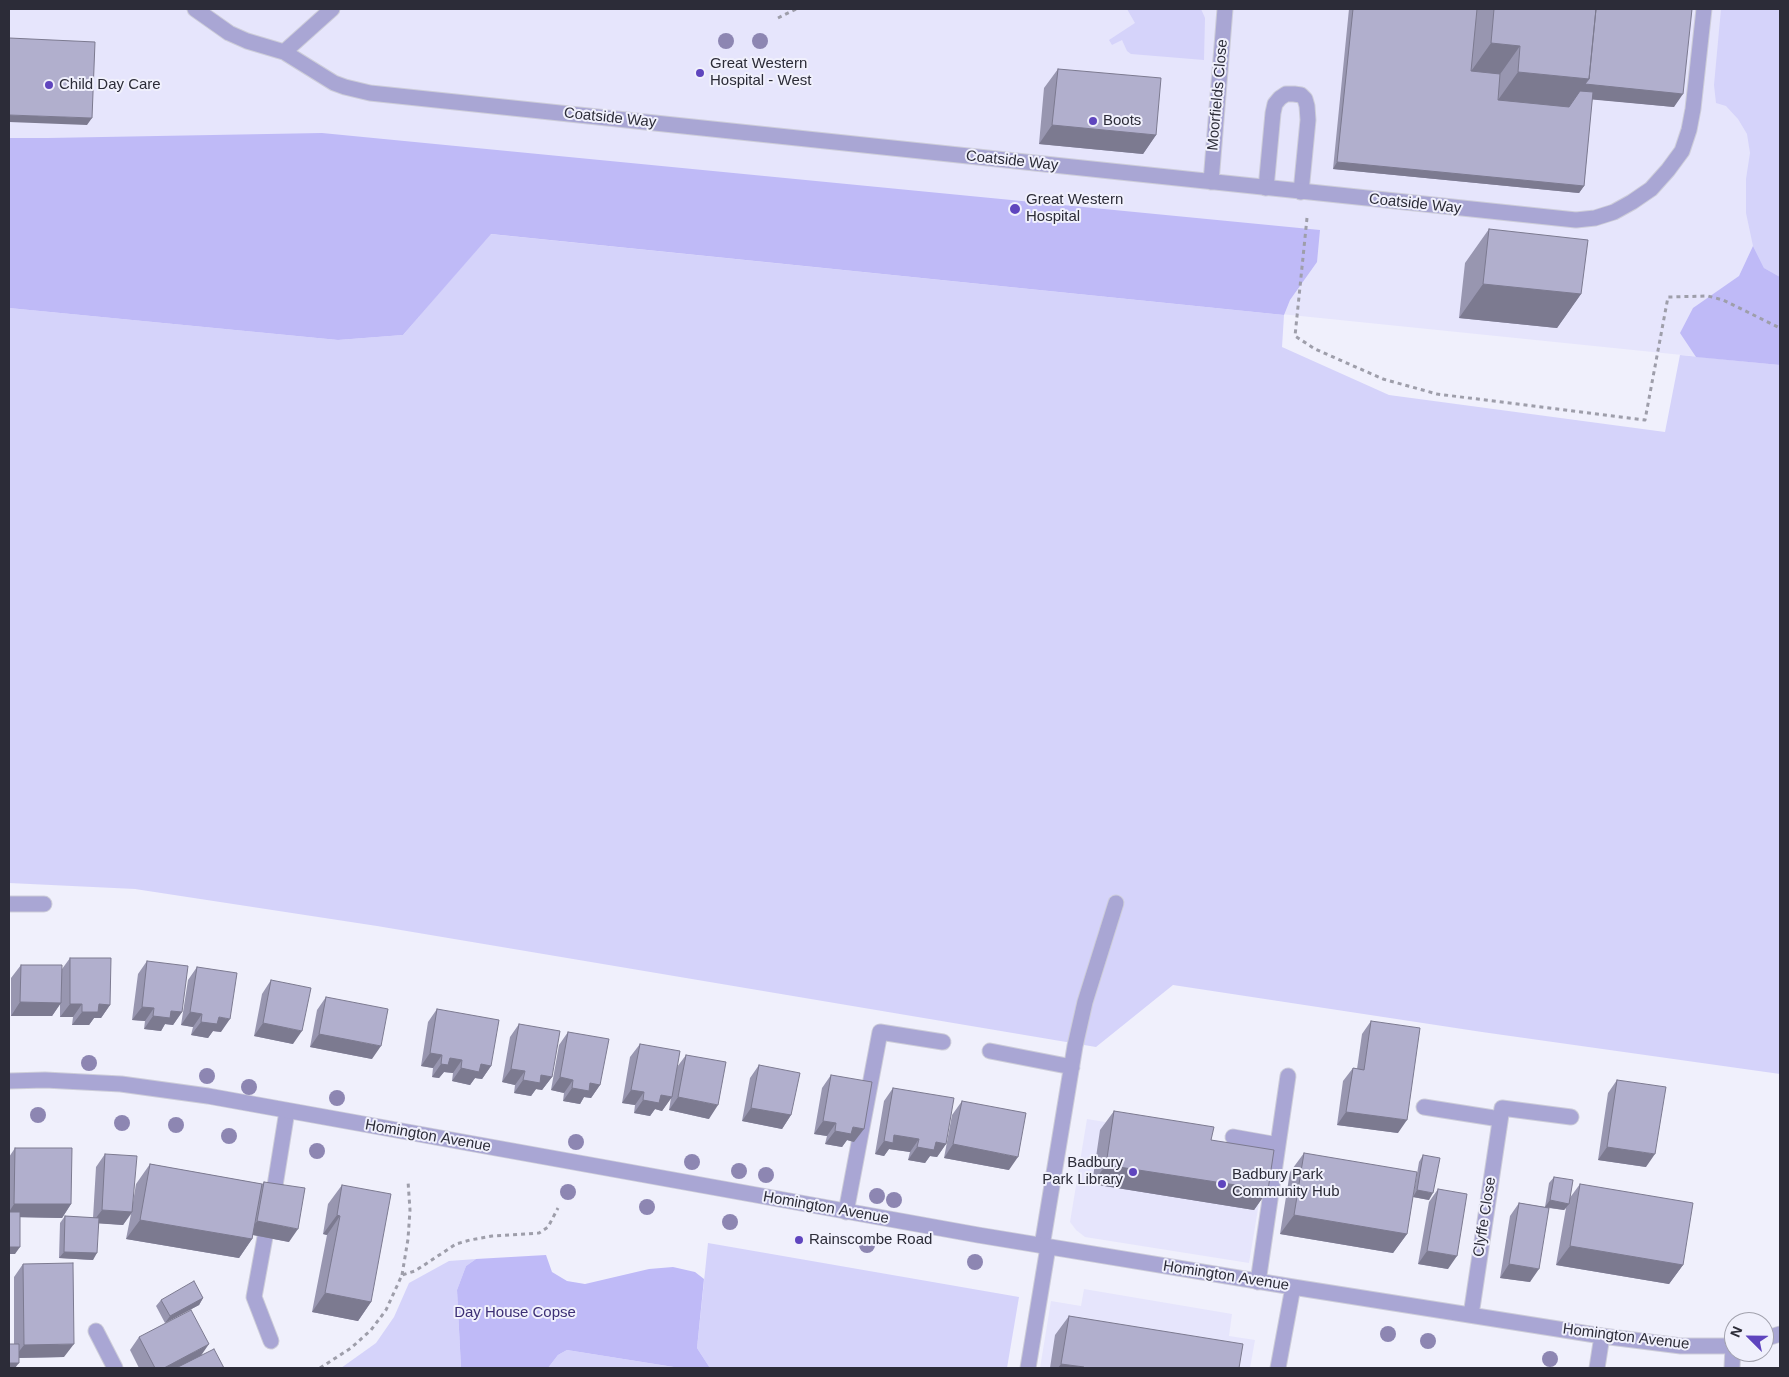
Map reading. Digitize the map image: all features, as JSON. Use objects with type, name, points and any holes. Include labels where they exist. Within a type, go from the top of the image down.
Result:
[{"type":"street","name":"Coatside Way","points":[[195,9],[229,33],[247,41],[284,52],[345,88],[370,93],[1576,220],[1595,218],[1614,212],[1632,202],[1651,188],[1682,151],[1693,109],[1704,9]]},
{"type":"street","points":[[284,52],[332,9]]},
{"type":"street","name":"Moorfields Close","points":[[1211,182],[1225,9]]},
{"type":"street","points":[[1266,188],[1275,104],[1286,94],[1294,94],[1301,95],[1307,106],[1305,192]]},
{"type":"street","points":[[1028,1368],[1072,1067],[1085,1002],[1116,903]]},
{"type":"street","points":[[9,904],[44,904]]},
{"type":"street","points":[[846,1212],[880,1032],[943,1042]]},
{"type":"street","points":[[990,1051],[1072,1067]]},
{"type":"street","points":[[1258,1282],[1288,1076]]},
{"type":"street","name":"Homington Avenue","points":[[9,1081],[45,1080],[121,1084],[208,1096],[1045,1247],[1602,1336],[1682,1346],[1724,1346]]},
{"type":"street","points":[[1424,1107],[1500,1119],[1502,1108],[1571,1117]]},
{"type":"street","points":[[273,1198],[287,1111]]},
{"type":"street","name":"Clyffe Close","points":[[1470,1315],[1500,1119]]},
{"type":"street","points":[[1233,1137],[1278,1144]]},
{"type":"street","points":[[265,1238],[254,1297],[271,1341]]},
{"type":"street","points":[[1278,1368],[1293,1287]]},
{"type":"street","points":[[96,1331],[115,1368]]},
{"type":"street","points":[[1597,1368],[1602,1336]]},
{"type":"path","points":[[778,18],[796,9]]},
{"type":"path","points":[[1305,192],[1295,336],[1324,352],[1383,379],[1437,394],[1645,420],[1668,297],[1708,296],[1723,300],[1780,328]]},
{"type":"path","points":[[320,1368],[351,1348],[371,1330],[386,1310],[402,1274],[408,1239],[410,1210],[408,1181]]},
{"type":"path","points":[[402,1274],[415,1270],[456,1244],[492,1236],[539,1233],[548,1227],[558,1208]]},
{"type":"shaded area","name":"Great Western Hospital","points":[[9,9],[1780,9],[1780,365],[9,184]]},
{"type":"shaded area","points":[[1127,9],[1201,9],[1205,18],[1204,60],[1131,54],[1127,51],[1122,40],[1112,45],[1109,40],[1135,23]]},
{"type":"shaded area","points":[[1721,9],[1780,9],[1780,277],[1764,268],[1753,246],[1746,213],[1746,179],[1750,153],[1747,134],[1738,119],[1726,106],[1716,103],[1714,85]]},
{"type":"shaded area","points":[[490,234],[1284,315],[1282,347],[1389,395],[1665,432],[1680,355],[1780,365],[1780,1074],[1482,1032],[1173,985],[1096,1047],[377,926],[135,889],[9,883],[9,308],[338,340],[403,335]]},
{"type":"shaded area","points":[[1087,1119],[1268,1149],[1249,1263],[1085,1237],[1076,1230],[1070,1222]]},
{"type":"shaded area","points":[[708,1243],[1019,1297],[1007,1368],[710,1368],[697,1348]]},
{"type":"shaded area","points":[[476,1259],[466,1266],[457,1290],[461,1368],[341,1368],[376,1343],[394,1317],[409,1283],[449,1261]]},
{"type":"shaded area","points":[[1084,1289],[1232,1314],[1229,1336],[1255,1340],[1250,1368],[1040,1368],[1051,1301],[1081,1306]]},
{"type":"shaded area","points":[[567,1350],[680,1368],[548,1368],[558,1355]]},
{"type":"green space","points":[[322,133],[1320,230],[1317,262],[1290,300],[1284,315],[491,234],[403,335],[338,340],[9,308],[9,138]]},
{"type":"green space","points":[[1753,246],[1764,268],[1780,277],[1780,365],[1696,357],[1680,333],[1693,308],[1739,276]]},
{"type":"green space","name":"Day House Copse","points":[[546,1255],[552,1272],[567,1281],[585,1284],[649,1269],[673,1267],[695,1272],[704,1279],[697,1348],[710,1368],[680,1368],[567,1350],[558,1355],[548,1368],[461,1368],[457,1290],[466,1266],[476,1259]]},
{"type":"building","points":[[1353,9],[1477,9],[1471,71],[1500,74],[1498,100],[1569,107],[1580,91],[1593,92],[1584,186],[1337,162]]},
{"type":"building","points":[[1494,9],[1596,9],[1589,79],[1518,72],[1520,46],[1491,43]]},
{"type":"building","points":[[1596,9],[1692,9],[1683,94],[1585,84],[1589,79]]},
{"type":"building","name":"Child Day Care","points":[[9,38],[95,42],[92,118],[9,115]]},
{"type":"building","points":[[1058,69],[1161,78],[1156,135],[1052,125]]},
{"type":"building","points":[[1489,229],[1588,240],[1581,294],[1483,284]]},
{"type":"building","points":[[70,958],[111,958],[110,1005],[99,1004],[98,1012],[82,1012],[82,1004],[70,1004]]},
{"type":"building","points":[[147,961],[188,966],[182,1012],[171,1011],[170,1018],[153,1016],[154,1008],[142,1007]]},
{"type":"building","points":[[21,965],[62,965],[61,1003],[20,1002]]},
{"type":"building","points":[[197,967],[237,973],[230,1019],[219,1017],[217,1024],[201,1022],[202,1014],[190,1012]]},
{"type":"building","points":[[271,980],[311,988],[302,1031],[263,1023]]},
{"type":"building","points":[[326,997],[388,1009],[381,1046],[319,1034]]},
{"type":"building","points":[[437,1009],[499,1020],[491,1066],[481,1064],[479,1072],[461,1068],[462,1060],[450,1058],[448,1065],[441,1064],[442,1055],[430,1053]]},
{"type":"building","points":[[1371,1021],[1420,1028],[1407,1120],[1346,1112],[1353,1068],[1364,1070]]},
{"type":"building","points":[[519,1024],[560,1031],[552,1077],[541,1075],[540,1083],[523,1080],[525,1071],[511,1069]]},
{"type":"building","points":[[568,1032],[609,1039],[600,1085],[590,1083],[589,1091],[572,1088],[573,1080],[560,1077]]},
{"type":"building","points":[[640,1044],[680,1051],[672,1097],[661,1095],[659,1103],[643,1100],[644,1092],[631,1090]]},
{"type":"building","points":[[686,1055],[726,1062],[718,1105],[678,1097]]},
{"type":"building","points":[[759,1065],[800,1073],[791,1115],[751,1108]]},
{"type":"building","points":[[831,1075],[872,1082],[864,1129],[853,1127],[851,1134],[835,1131],[836,1123],[823,1121]]},
{"type":"building","points":[[1617,1080],[1666,1087],[1655,1154],[1607,1147]]},
{"type":"building","points":[[893,1088],[954,1098],[946,1144],[936,1142],[934,1150],[917,1147],[919,1139],[894,1135],[893,1143],[884,1141]]},
{"type":"building","points":[[962,1101],[1026,1113],[1018,1157],[953,1144]]},
{"type":"building","points":[[1114,1111],[1214,1127],[1211,1140],[1274,1150],[1268,1190],[1106,1165]]},
{"type":"building","points":[[15,1148],[72,1148],[71,1204],[14,1204]]},
{"type":"building","points":[[1304,1153],[1417,1172],[1407,1234],[1294,1215]]},
{"type":"building","points":[[105,1154],[137,1156],[132,1212],[102,1210]]},
{"type":"building","points":[[1423,1155],[1440,1158],[1433,1193],[1417,1190]]},
{"type":"building","points":[[150,1164],[262,1184],[252,1239],[140,1220]]},
{"type":"building","points":[[1554,1177],[1573,1180],[1569,1204],[1550,1200]]},
{"type":"building","points":[[264,1182],[305,1188],[298,1229],[257,1221]]},
{"type":"building","points":[[1580,1184],[1693,1203],[1683,1265],[1570,1246]]},
{"type":"building","points":[[342,1185],[391,1194],[371,1302],[325,1293],[340,1216],[337,1215]]},
{"type":"building","points":[[1438,1189],[1467,1194],[1457,1256],[1427,1251]]},
{"type":"building","points":[[1519,1203],[1549,1208],[1539,1269],[1509,1264]]},
{"type":"building","points":[[9,1212],[20,1212],[20,1247],[9,1247]]},
{"type":"building","points":[[65,1216],[99,1218],[97,1253],[64,1252]]},
{"type":"building","points":[[73,1263],[74,1344],[24,1345],[23,1264]]},
{"type":"building","points":[[194,1281],[203,1298],[170,1316],[161,1300]]},
{"type":"building","points":[[191,1310],[209,1344],[164,1368],[155,1368],[139,1337]]},
{"type":"building","points":[[1069,1316],[1243,1344],[1239,1368],[1084,1368],[1061,1364]]},
{"type":"building","points":[[9,1344],[19,1344],[19,1363],[9,1363]]},
{"type":"building","points":[[214,1349],[224,1368],[176,1368]]},
{"type":"place","name":"Great Western Hospital - West","points":[[700,73]]},
{"type":"place","name":"Child Day Care","points":[[49,85]]},
{"type":"place","name":"Boots","points":[[1093,121]]},
{"type":"place","name":"Great Western Hospital","points":[[1015,209]]},
{"type":"place","name":"Badbury Park Library","points":[[1133,1172]]},
{"type":"place","name":"Badbury Park Community Hub","points":[[1222,1184]]},
{"type":"place","name":"Rainscombe Road","points":[[799,1240]]}]
